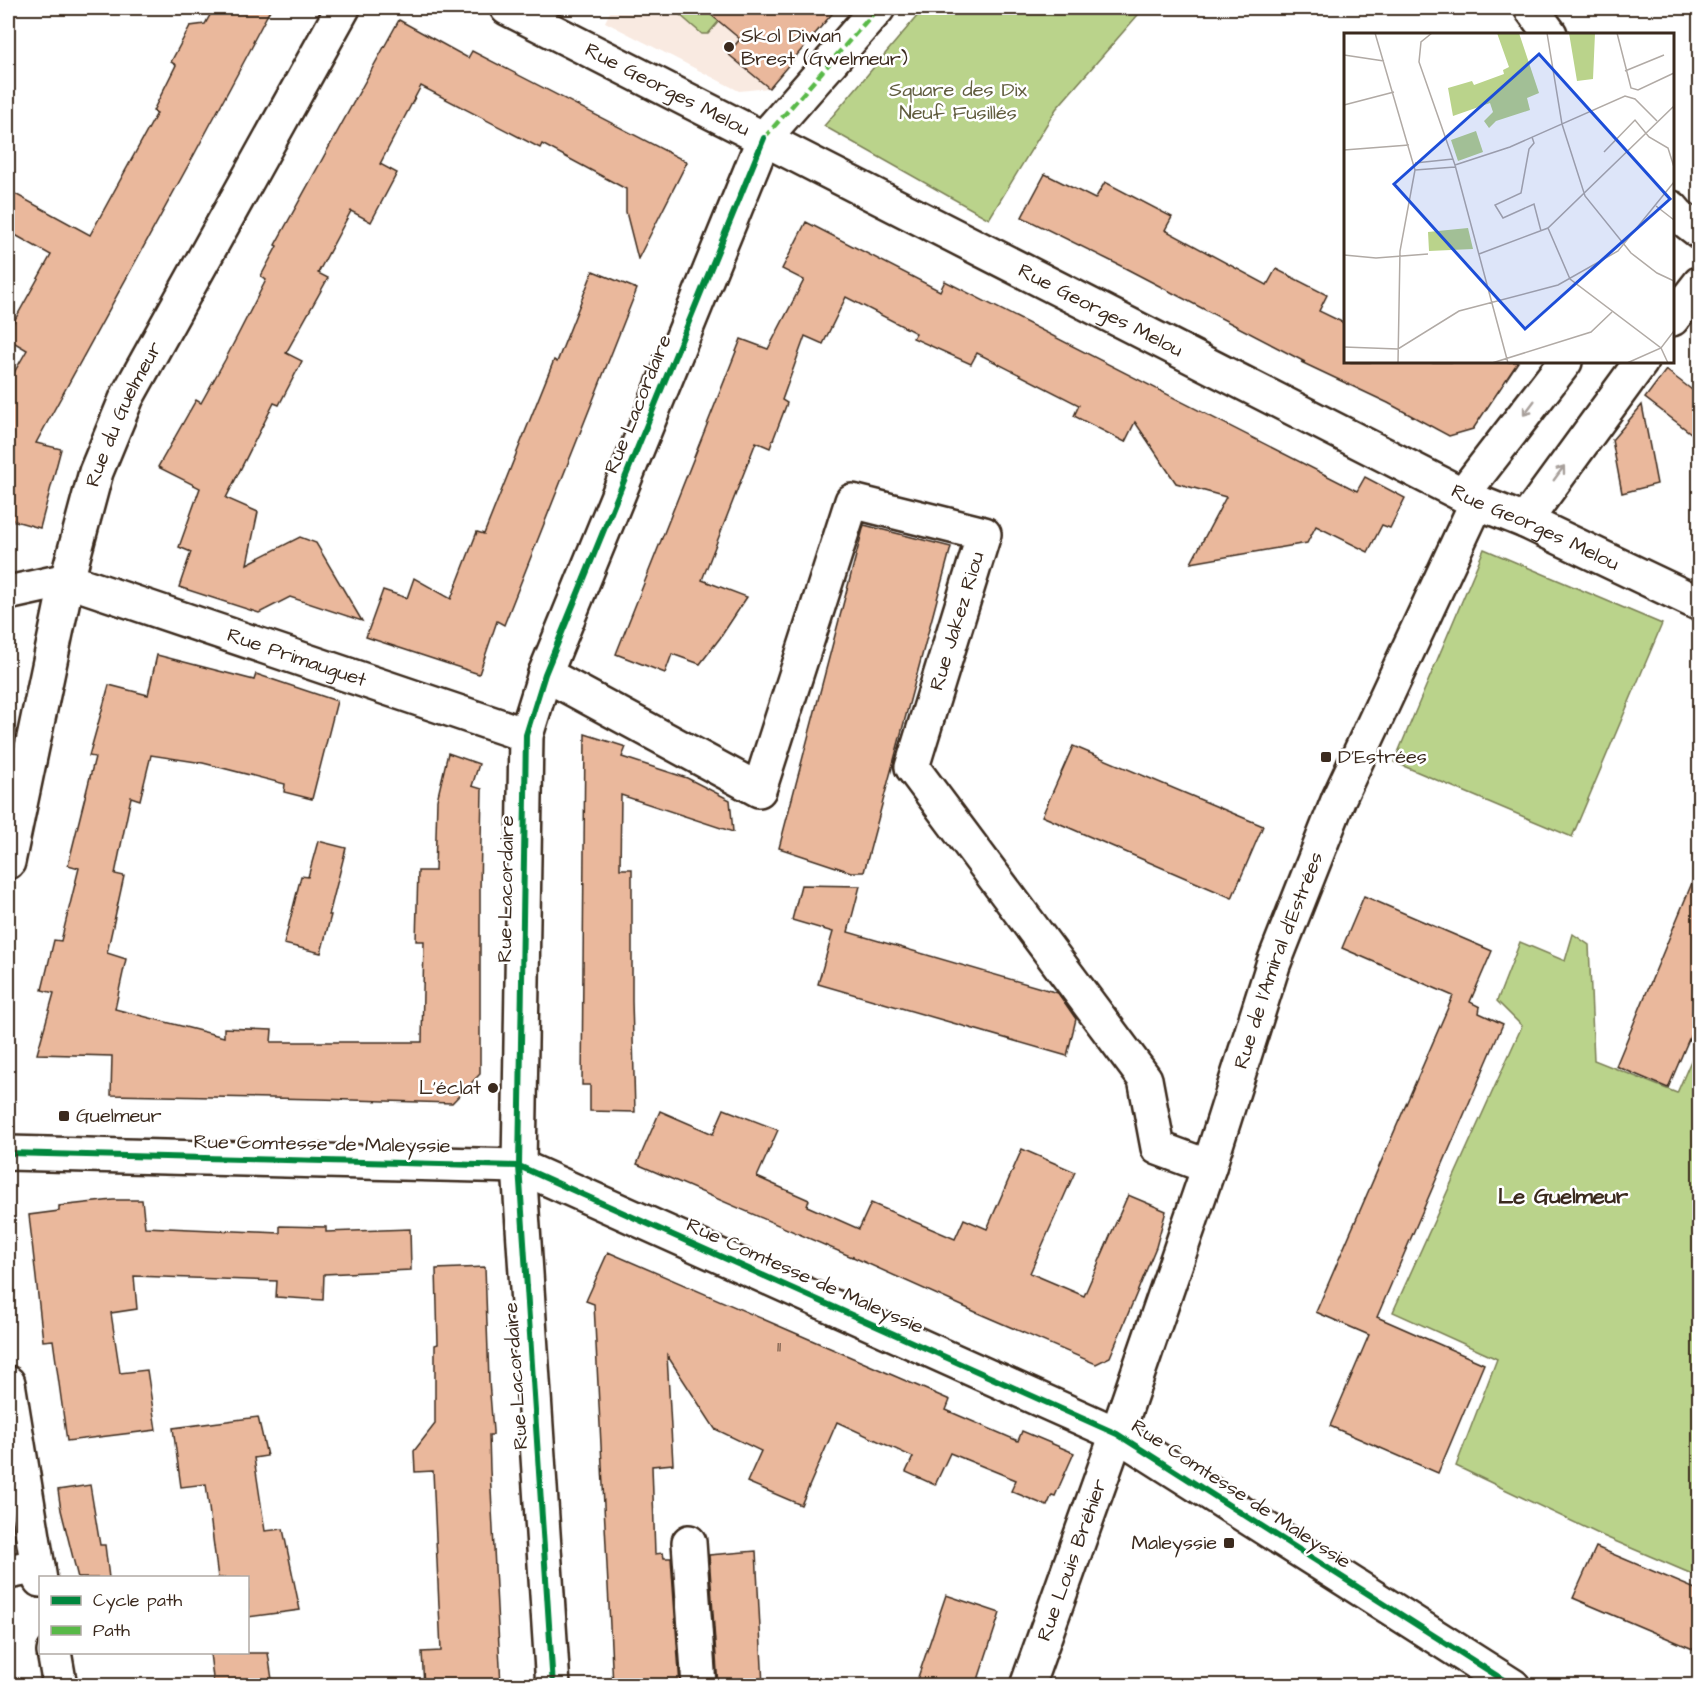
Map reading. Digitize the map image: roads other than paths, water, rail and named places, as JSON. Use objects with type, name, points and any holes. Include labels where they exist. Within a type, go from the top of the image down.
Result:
[{"type":"street","name":"Rue du Guelmeur","points":[[8,862],[67,580],[96,472],[127,397],[343,8]]},
{"type":"street","name":"Rue Georges Melou","points":[[507,8],[1470,498],[1525,521],[1700,604]]},
{"type":"street","name":"Rue Lacordaire","points":[[553,1686],[519,1166],[526,735],[545,674],[764,138],[878,8]]},
{"type":"street","points":[[1531,8],[1549,33]]},
{"type":"street","points":[[1674,316],[1700,283]]},
{"type":"street","name":"Rue de l'Amiral d'Estrées","points":[[1117,1434],[1209,1167],[1273,965],[1339,798],[1470,498],[1564,363]]},
{"type":"street","points":[[1525,521],[1640,363]]},
{"type":"street","name":"Rue Jakez Riou","points":[[545,674],[759,790],[852,501],[984,534],[912,768],[1145,1079],[1158,1148],[1209,1167]]},
{"type":"street","points":[[8,593],[67,580]]},
{"type":"street","name":"Rue Primauguet","points":[[67,580],[526,735]]},
{"type":"street","name":"Rue Comtesse de Maleyssie","points":[[8,1153],[519,1166],[1117,1434],[1513,1686]]},
{"type":"street","points":[[8,1383],[29,1573]]},
{"type":"street","name":"Rue Louis Bréhier","points":[[1027,1686],[1117,1434]]},
{"type":"street","points":[[689,1542],[699,1686]]},
{"type":"street","points":[[54,1654],[60,1686]]},
{"type":"place","name":"Skol Diwan Brest (Gwelmeur)","points":[[729,47]]},
{"type":"place","name":"D'Estrées","points":[[1326,757]]},
{"type":"place","name":"L'éclat","points":[[493,1088]]},
{"type":"place","name":"Guelmeur","points":[[64,1116]]},
{"type":"place","name":"Maleyssie","points":[[1229,1543]]},
{"type":"district","name":"Le Guelmeur","points":[[1563,1196]]},
{"type":"park label","name":"Square des Dix Neuf Fusillés","points":[[958,102]]}]
